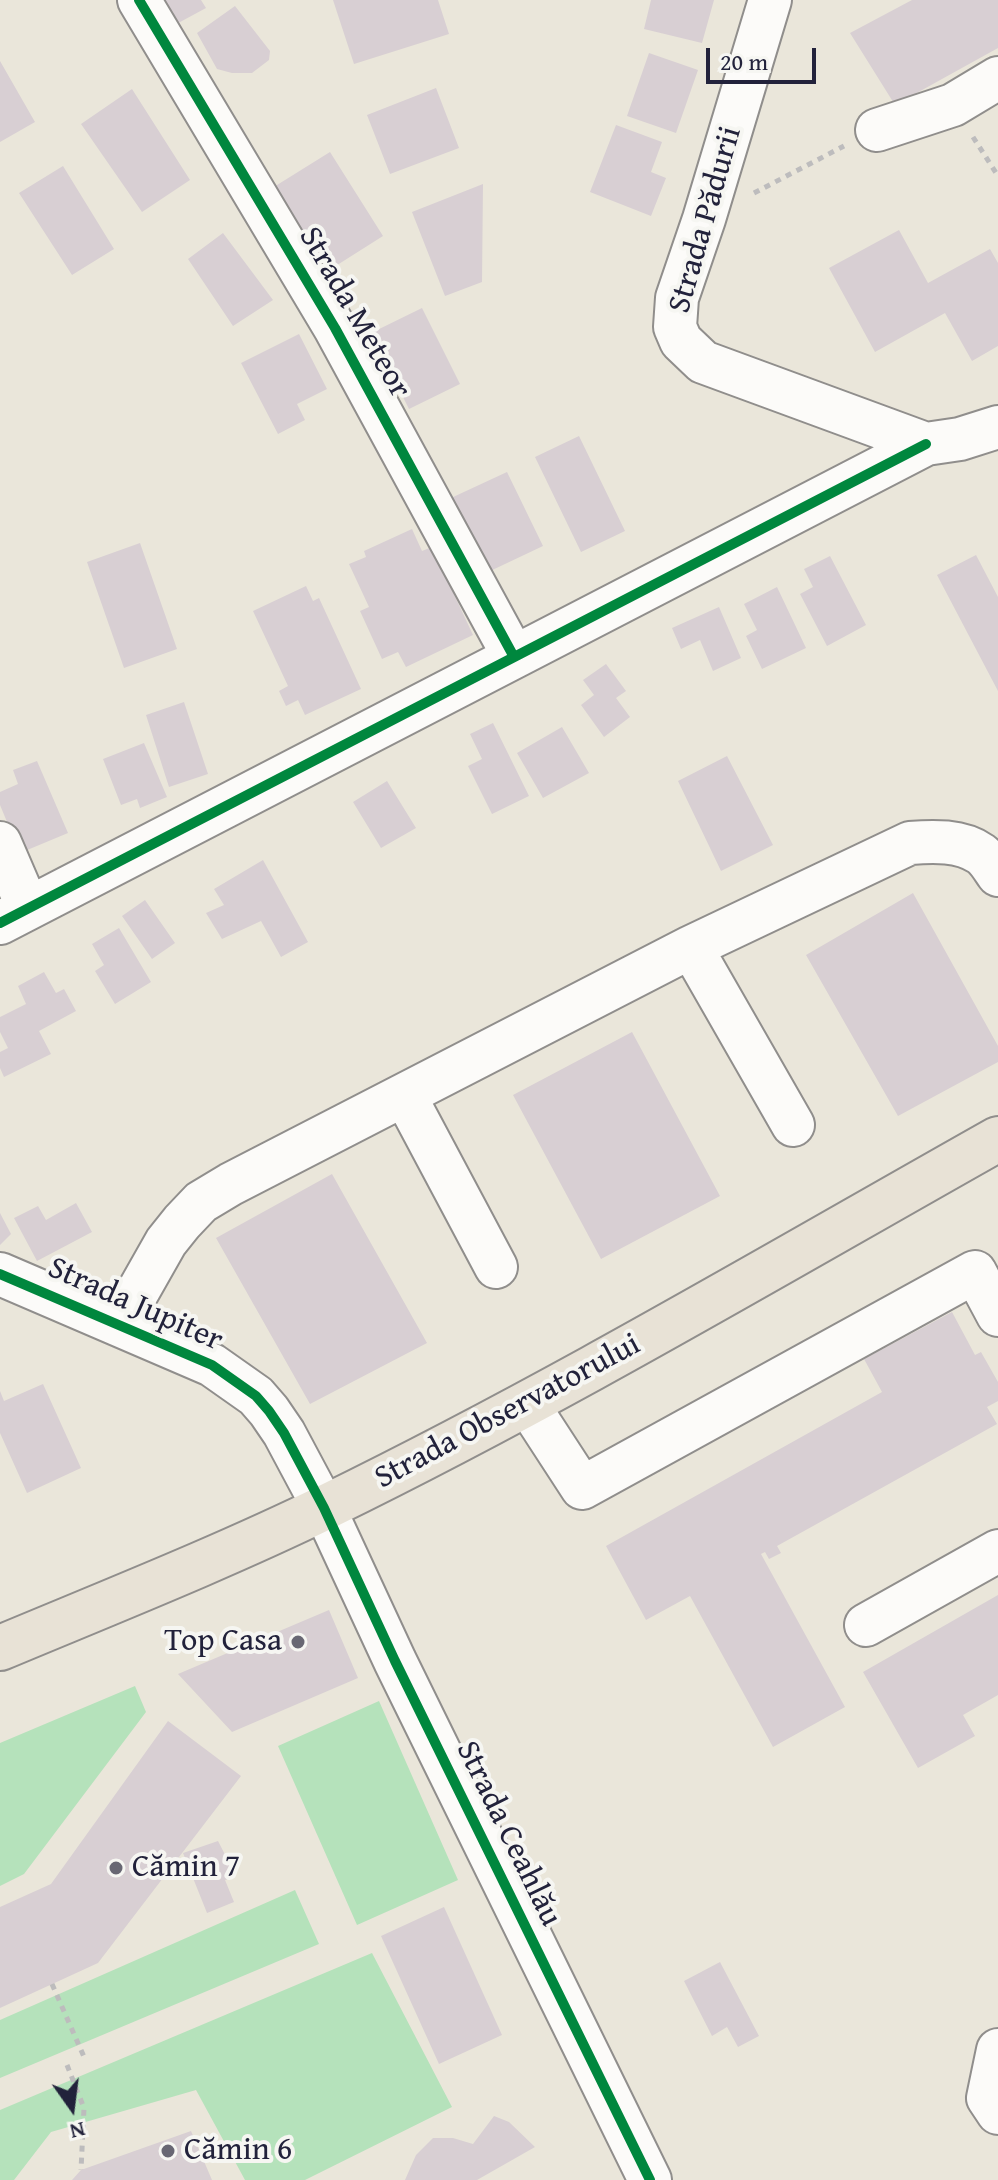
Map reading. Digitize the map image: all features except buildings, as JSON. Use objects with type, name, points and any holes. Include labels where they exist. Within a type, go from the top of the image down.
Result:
[{"type":"main road","name":"Strada Observatorului","points":[[0,1648],[324,1508],[528,1405],[998,1139]]},
{"type":"street","name":"Strada Meteor","points":[[139,0],[335,328],[514,657]]},
{"type":"street","name":"Strada Pădurii","points":[[770,0],[677,298],[675,327],[681,341],[703,362],[926,444],[996,433]]},
{"type":"street","points":[[877,130],[953,105],[998,78]]},
{"type":"street","points":[[0,843],[14,915],[926,444]]},
{"type":"street","points":[[119,1325],[166,1242],[201,1202],[691,947],[910,843],[935,841],[961,845],[982,854],[998,875]]},
{"type":"street","points":[[691,947],[793,1125]]},
{"type":"street","points":[[405,1096],[496,1267]]},
{"type":"street","points":[[528,1405],[582,1488],[975,1272],[998,1315]]},
{"type":"street","name":"Strada Jupiter","points":[[0,1274],[212,1365],[256,1396],[284,1433],[324,1508]]},
{"type":"street","name":"Strada Ceahlău","points":[[324,1508],[395,1661],[489,1887],[650,2180]]},
{"type":"street","points":[[866,1625],[998,1551]]},
{"type":"street","points":[[998,2050],[988,2098],[998,2113]]},
{"type":"path","points":[[704,219],[877,130]]},
{"type":"path","points":[[969,132],[998,176]]},
{"type":"path","points":[[52,1984],[85,2059]]},
{"type":"path","points":[[67,2065],[84,2108],[81,2170]]},
{"type":"green space","points":[[135,1686],[146,1712],[24,1874],[0,1886],[0,1743]]},
{"type":"green space","points":[[379,1701],[458,1880],[357,1925],[278,1746]]},
{"type":"green space","points":[[295,1890],[319,1944],[0,2078],[0,2020]]},
{"type":"green space","points":[[372,1953],[452,2107],[305,2180],[245,2180],[196,2090],[51,2132],[14,2180],[0,2180],[0,2110]]},
{"type":"cycle path","points":[[139,0],[335,328],[514,657]]},
{"type":"cycle path","points":[[0,923],[926,444]]},
{"type":"cycle path","points":[[0,1274],[212,1365],[256,1396],[269,1411],[324,1508],[395,1661],[650,2180]]},
{"type":"place","name":"Top Casa","points":[[298,1642]]},
{"type":"place","name":"Cămin 7","points":[[116,1868]]},
{"type":"place","name":"Cămin 6","points":[[168,2151]]}]
